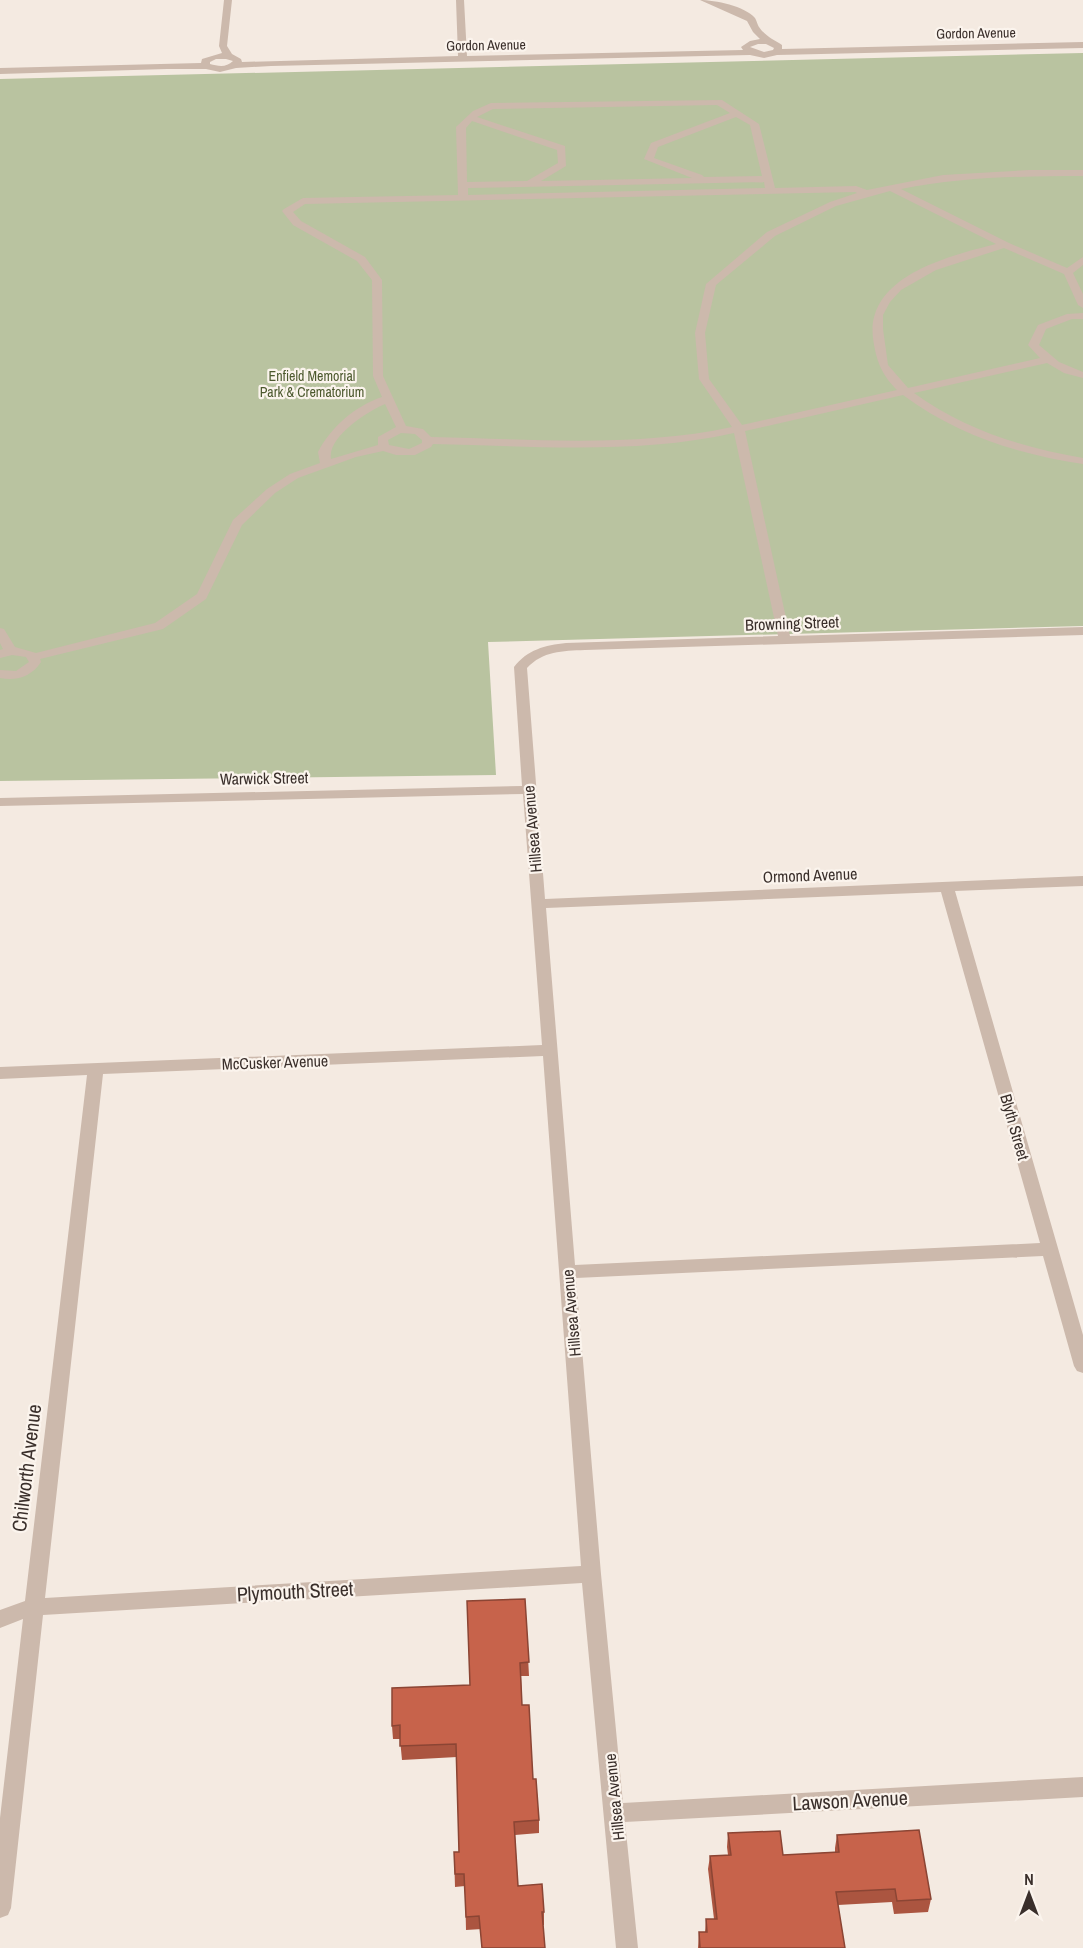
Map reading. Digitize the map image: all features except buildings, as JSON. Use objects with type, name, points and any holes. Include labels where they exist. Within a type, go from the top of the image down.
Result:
[{"type":"street","points":[[228,0],[223,46],[228,56],[237,63]]},
{"type":"street","points":[[460,0],[463,59]]},
{"type":"street","points":[[704,0],[730,8],[751,19],[756,30],[775,46]]},
{"type":"street","points":[[750,46],[756,30]]},
{"type":"street","name":"Gordon Avenue","points":[[208,61],[220,69],[237,63],[702,53],[750,46],[764,55],[775,46],[833,50],[1083,45]]},
{"type":"street","points":[[208,61],[223,46]]},
{"type":"street","points":[[0,71],[167,66],[228,56]]},
{"type":"street","points":[[464,198],[461,127],[471,118],[492,106],[719,102],[754,124],[771,191]]},
{"type":"street","points":[[709,180],[649,159],[654,145],[738,112]]},
{"type":"street","points":[[471,118],[562,148],[563,164],[528,183]]},
{"type":"street","points":[[785,640],[740,429],[704,379],[700,333],[711,284],[771,234],[833,204],[866,193],[943,178],[1029,172],[1083,173]]},
{"type":"street","points":[[463,184],[768,179]]},
{"type":"street","points":[[891,188],[1005,245],[1068,272],[1083,305]]},
{"type":"street","points":[[402,429],[378,376],[377,280],[362,259],[297,223],[287,211],[303,201],[856,189],[866,193]]},
{"type":"street","points":[[1005,245],[942,262],[911,279],[891,294],[878,315],[878,338],[883,365],[905,391],[936,413],[975,433],[1036,454],[1083,461]]},
{"type":"street","points":[[1068,272],[1083,260]]},
{"type":"street","points":[[1083,316],[1071,316],[1042,327],[1033,345],[1046,360],[1070,372],[1083,375]]},
{"type":"street","points":[[428,440],[586,444],[701,436],[1046,360]]},
{"type":"street","points":[[326,463],[324,452],[331,440],[374,403],[388,399]]},
{"type":"street","points":[[384,447],[382,442],[384,436],[402,429],[422,432],[428,440]]},
{"type":"street","points":[[0,632],[6,653],[25,651],[34,657],[159,626],[202,596],[237,523],[271,491],[294,476],[326,463],[384,447],[396,452],[411,453],[424,448],[428,440]]},
{"type":"street","name":"Browning Street","points":[[520,678],[520,667],[531,655],[550,649],[1083,631]]},
{"type":"street","points":[[0,674],[12,675],[27,671],[33,667],[34,657]]},
{"type":"street","name":"Hillsea Avenue","points":[[520,678],[591,1574],[616,1814],[627,1948]]},
{"type":"street","name":"Warwick Street","points":[[0,802],[529,790]]},
{"type":"street","name":"Ormond Avenue","points":[[538,904],[1083,881]]},
{"type":"street","name":"Blyth Street","points":[[947,887],[1083,1366]]},
{"type":"street","name":"McCusker Avenue","points":[[0,1073],[550,1050]]},
{"type":"street","name":"Chilworth Avenue","points":[[0,1908],[96,1069]]},
{"type":"street","points":[[568,1272],[1050,1249]]},
{"type":"street","name":"Plymouth Street","points":[[0,1619],[33,1607],[591,1574]]},
{"type":"street","name":"Lawson Avenue","points":[[616,1814],[1083,1787]]},
{"type":"green space","name":"Enfield Memorial Park & Crematorium","points":[[1083,53],[1083,626],[488,642],[496,775],[0,781],[0,79]]}]
